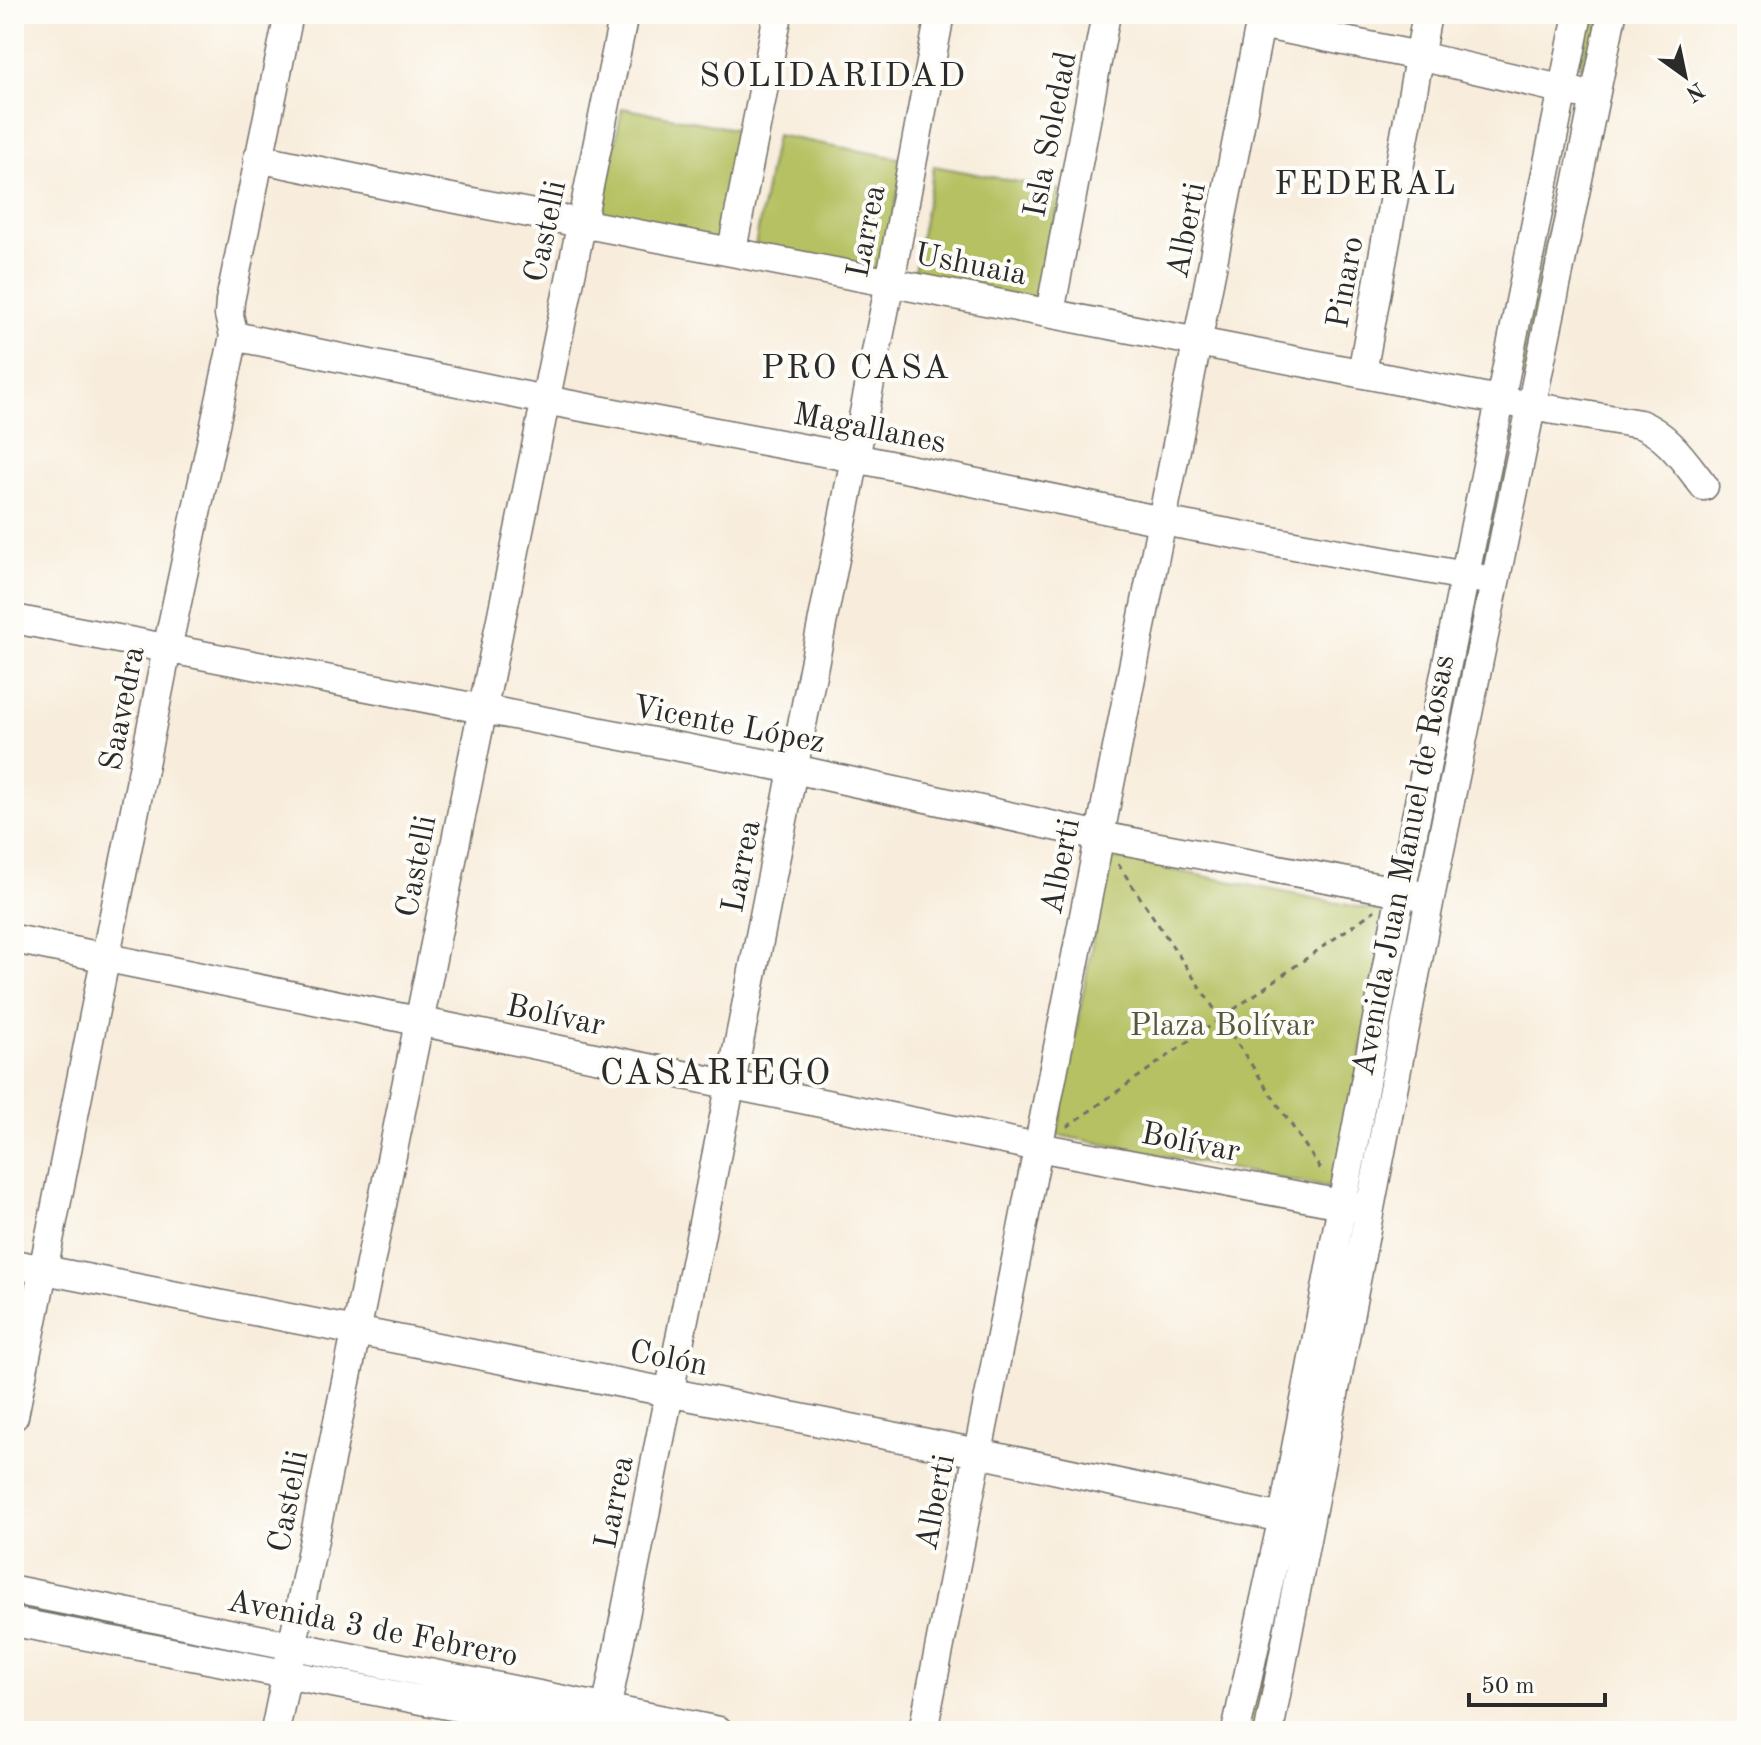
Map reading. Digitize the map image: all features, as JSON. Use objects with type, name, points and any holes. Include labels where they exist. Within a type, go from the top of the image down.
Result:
[{"type":"street","name":"Saavedra","points":[[14,1416],[167,649],[234,336],[229,315],[230,301],[289,14]]},
{"type":"street","name":"Castelli","points":[[275,1731],[624,14]]},
{"type":"street","points":[[732,250],[778,14]]},
{"type":"street","name":"Larrea","points":[[605,1720],[890,282],[940,14]]},
{"type":"street","name":"Isla Soledad","points":[[1050,313],[1106,14]]},
{"type":"street","name":"Pinaro","points":[[1362,373],[1427,14]]},
{"type":"street","name":"Avenida Juan Manuel de Rosas","points":[[1356,1207],[1401,892],[1578,14]]},
{"type":"street","name":"Avenida Juan Manuel de Rosas","points":[[1269,1731],[1296,1521],[1356,1207],[1430,898],[1612,14]]},
{"type":"street","points":[[1261,19],[1595,96]]},
{"type":"street","name":"Alberti","points":[[923,1731],[1261,19]]},
{"type":"street","name":"Ushuaia","points":[[258,158],[1530,406],[1640,424],[1656,430],[1670,442],[1704,486]]},
{"type":"street","name":"Magallanes","points":[[234,336],[1162,521],[1494,581]]},
{"type":"street","name":"Vicente López","points":[[14,619],[794,769],[1100,836],[1430,898]]},
{"type":"street","name":"Bolívar","points":[[14,939],[1038,1147],[1356,1207]]},
{"type":"street","name":"Colón","points":[[14,1264],[978,1453],[1296,1521]]},
{"type":"street","name":"Avenida Juan Manuel de Rosas","points":[[1236,1731],[1296,1521]]},
{"type":"street","name":"Avenida 3 de Febrero","points":[[14,1590],[583,1731]]},
{"type":"street","name":"Avenida 3 de Febrero","points":[[14,1622],[289,1659],[605,1720],[719,1731]]},
{"type":"path","points":[[1100,836],[1221,1019],[1356,1207]]},
{"type":"path","points":[[1038,1147],[1401,892]]},
{"type":"green space","points":[[1591,14],[1602,14],[1591,68],[1580,66]]},
{"type":"green space","points":[[622,108],[750,132],[728,243],[601,220]]},
{"type":"green space","points":[[1572,113],[1583,115],[1529,380],[1518,378]]},
{"type":"green space","points":[[776,135],[904,159],[883,270],[755,246]]},
{"type":"green space","points":[[934,166],[1061,190],[1040,301],[913,277]]},
{"type":"green space","points":[[1504,433],[1514,435],[1489,564],[1478,561]]},
{"type":"green space","points":[[1468,610],[1479,612],[1425,878],[1414,875]]},
{"type":"green space","name":"Plaza Bolívar","points":[[1108,857],[1388,913],[1335,1189],[1057,1135]]},
{"type":"green space","points":[[1285,1534],[1296,1536],[1257,1731],[1245,1731]]},
{"type":"green space","points":[[14,1606],[263,1655],[262,1659],[14,1611]]},
{"type":"district","name":"SOLIDARIDAD","points":[[833,74]]},
{"type":"district","name":"FEDERAL","points":[[1366,182]]},
{"type":"district","name":"PRO CASA","points":[[856,366]]},
{"type":"district","name":"CASARIEGO","points":[[716,1071]]}]
